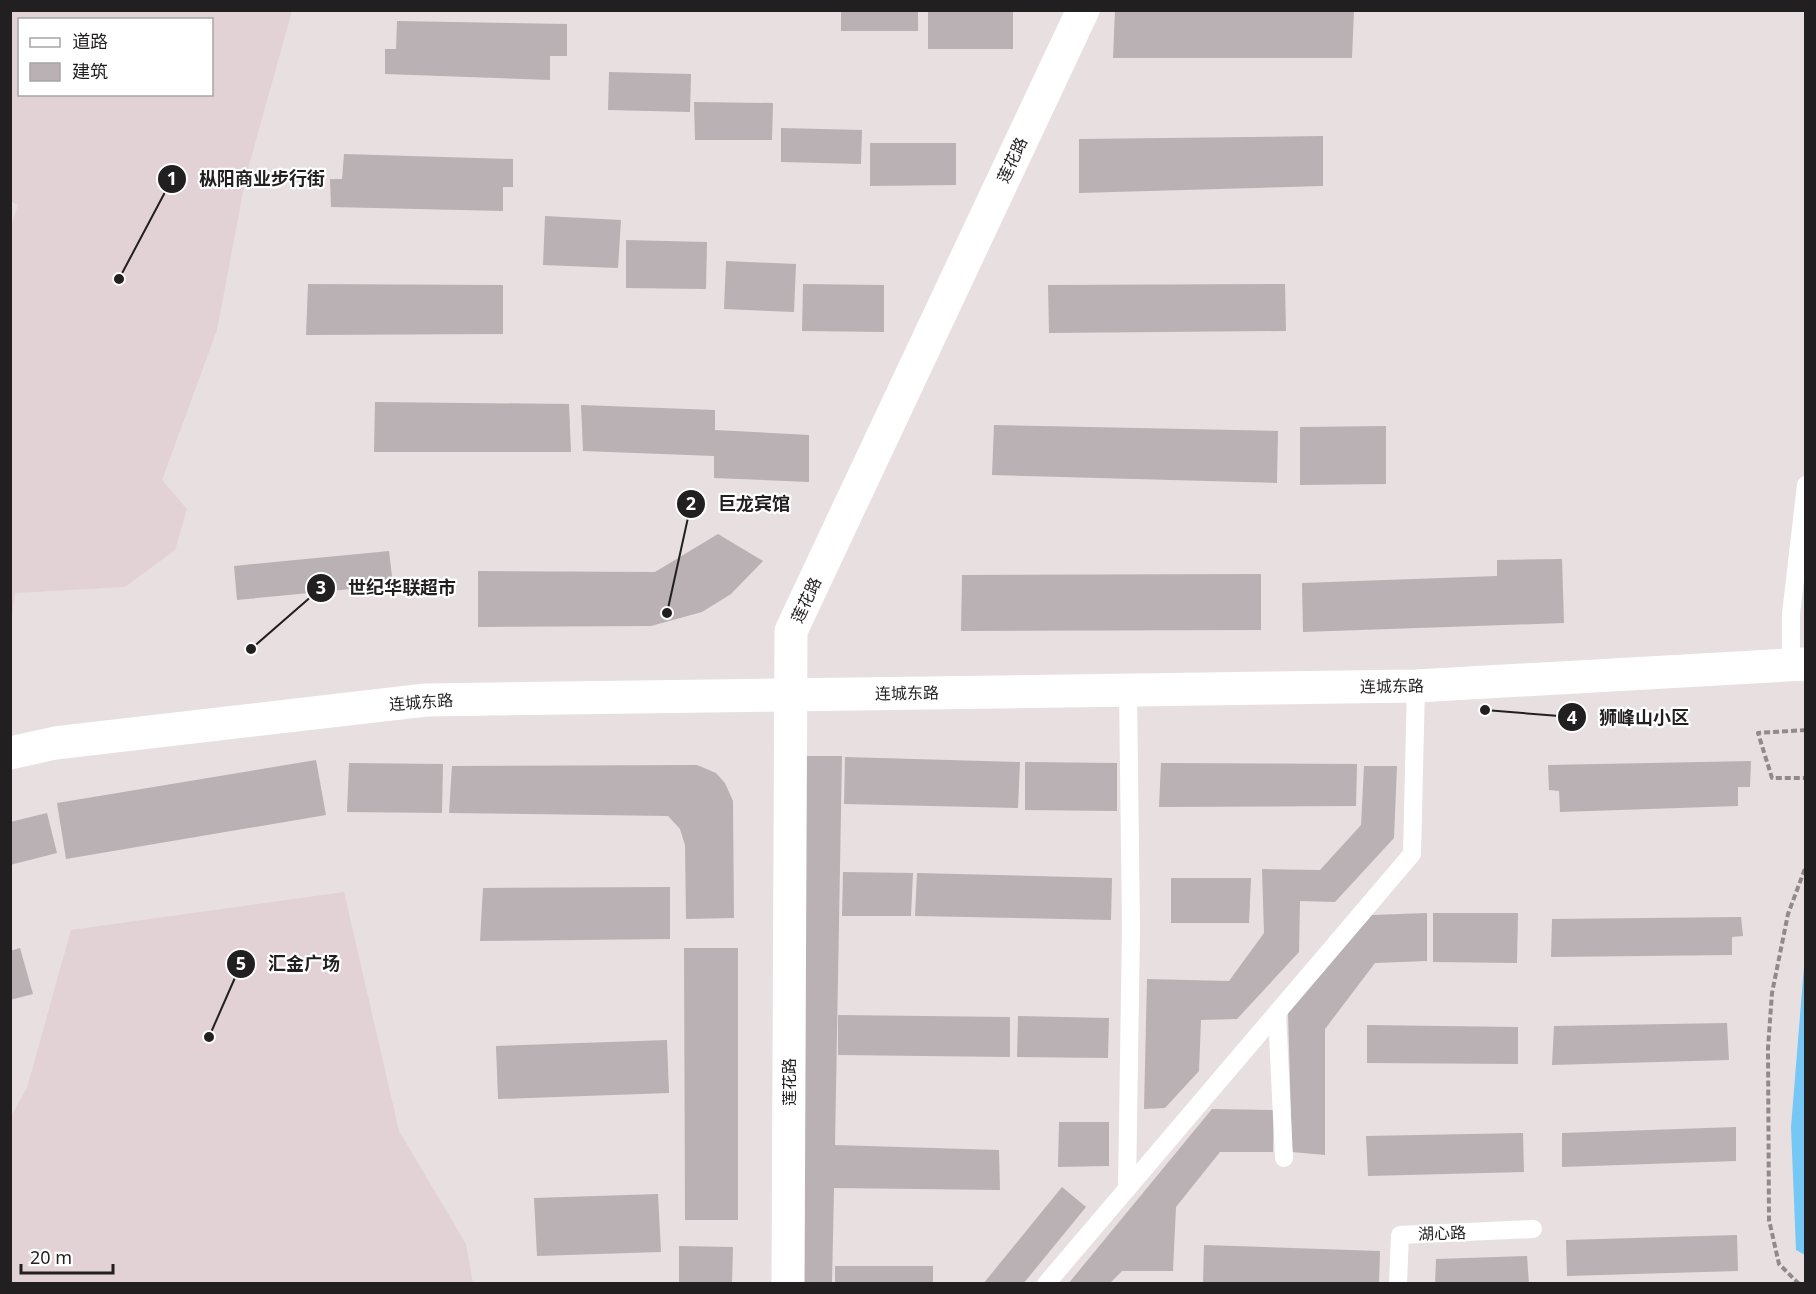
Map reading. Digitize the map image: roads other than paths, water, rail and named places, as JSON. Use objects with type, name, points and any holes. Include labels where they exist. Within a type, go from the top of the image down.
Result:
[{"type":"main road","name":"莲花路","points":[[788,1284],[791,631],[1083,10]]},
{"type":"main road","name":"连城东路","points":[[10,753],[67,742],[426,699],[1416,686],[1798,665]]},
{"type":"lane","points":[[1798,665],[1791,614],[1806,485]]},
{"type":"lane","points":[[1046,1284],[1412,854],[1416,686]]},
{"type":"lane","points":[[1127,1189],[1131,928],[1128,690]]},
{"type":"lane","points":[[1277,1013],[1284,1158]]},
{"type":"lane","name":"湖心路","points":[[1398,1284],[1400,1235],[1533,1230]]},
{"type":"water","points":[[1805,954],[1806,1255],[1796,1250],[1791,1127]]},
{"type":"place","name":"枞阳商业步行街","points":[[119,279]]},
{"type":"place","name":"巨龙宾馆","points":[[667,613]]},
{"type":"place","name":"世纪华联超市","points":[[251,649]]},
{"type":"place","name":"狮峰山小区","points":[[1485,710]]},
{"type":"place","name":"汇金广场","points":[[209,1037]]}]
